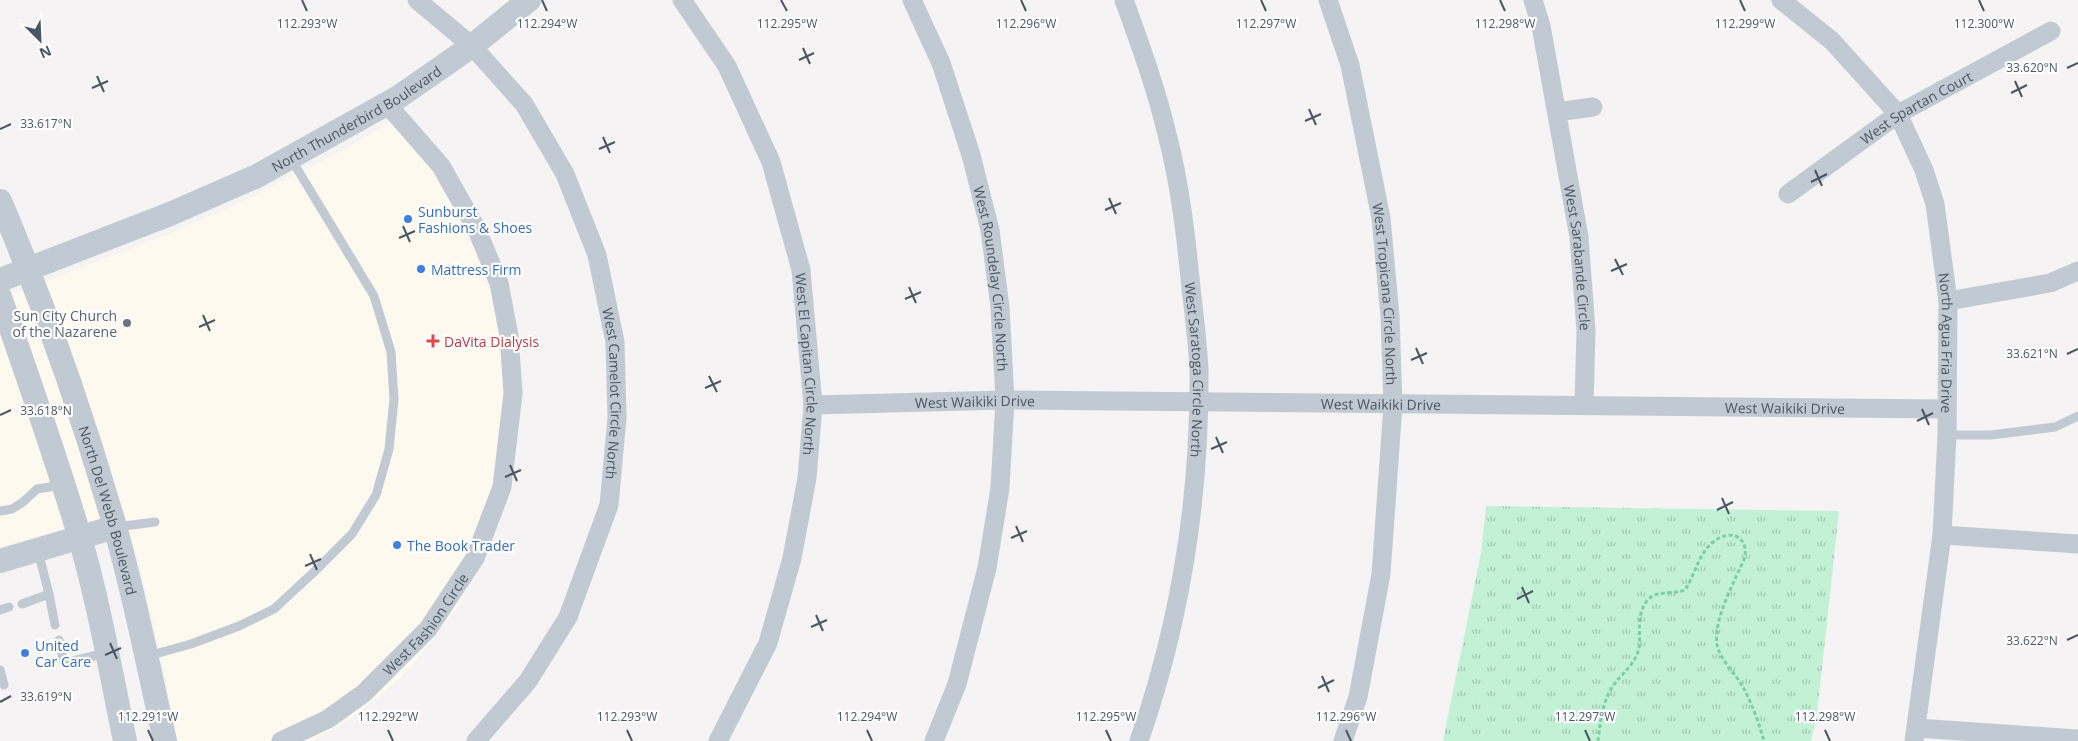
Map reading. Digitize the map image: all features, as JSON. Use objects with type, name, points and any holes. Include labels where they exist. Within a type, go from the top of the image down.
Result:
[{"type":"street","name":"West Camelot Circle North","points":[[417,0],[472,46],[524,104],[565,174],[598,255],[615,342],[617,418],[609,505],[568,617],[528,681],[476,741]]},
{"type":"street","name":"North Thunderbird Boulevard","points":[[0,280],[170,214],[257,176],[386,103],[472,46],[528,0]]},
{"type":"street","name":"West El Capitan Circle North","points":[[682,0],[727,66],[771,162],[801,270],[813,405],[806,487],[792,558],[768,643],[718,741]]},
{"type":"street","name":"West Roundelay Circle North","points":[[912,0],[941,63],[971,155],[990,230],[1000,307],[1005,400],[1000,488],[987,568],[957,684],[934,741]]},
{"type":"street","name":"West Saratoga Circle North","points":[[1124,0],[1149,67],[1168,136],[1185,218],[1199,370],[1195,474],[1185,564],[1155,694],[1139,741]]},
{"type":"street","name":"West Tropicana Circle North","points":[[1328,0],[1350,65],[1381,218],[1390,316],[1393,405],[1381,574],[1358,697],[1343,741]]},
{"type":"street","name":"West Sarabande Circle","points":[[1533,0],[1541,26],[1579,237],[1586,330],[1584,405]]},
{"type":"street","name":"North Agua Fria Drive","points":[[1781,0],[1832,41],[1898,114],[1924,170],[1935,204],[1948,301],[1947,435],[1942,535],[1916,734]]},
{"type":"street","name":"West Spartan Court","points":[[1788,194],[1898,114],[2051,31]]},
{"type":"street","name":"West Fashion Circle","points":[[281,741],[328,719],[364,693],[428,629],[474,558],[502,487],[513,393],[509,336],[499,283],[478,230],[441,166],[386,103]]},
{"type":"street","points":[[1557,112],[1593,106]]},
{"type":"street","name":"North Del Webb Boulevard","points":[[0,201],[29,268],[83,425],[115,527],[165,741]]},
{"type":"street","points":[[1948,301],[2050,283],[2078,271]]},
{"type":"street","points":[[0,297],[79,537],[125,741]]},
{"type":"street","name":"West Waikiki Drive","points":[[813,405],[1005,400],[1947,409]]},
{"type":"street","points":[[0,561],[115,527]]},
{"type":"street","points":[[1942,535],[2078,544]]},
{"type":"street","points":[[1916,734],[2078,739]]},
{"type":"lane","points":[[146,656],[191,644],[240,626],[274,608],[315,572],[352,534],[376,495],[389,449],[394,400],[391,352],[374,296],[290,157]]},
{"type":"lane","points":[[1947,435],[1991,435],[2055,427],[2078,416]]},
{"type":"lane","points":[[0,511],[12,509],[37,490],[63,485]]},
{"type":"lane","points":[[115,527],[155,522]]},
{"type":"lane","points":[[38,550],[55,625]]},
{"type":"lane","points":[[22,604],[49,594]]},
{"type":"lane","points":[[59,640],[64,663],[106,653]]},
{"type":"lane","points":[[0,670],[4,685]]},
{"type":"path","points":[[1598,741],[1606,699],[1613,686],[1631,667],[1636,658],[1639,647],[1638,622],[1646,602],[1656,594],[1677,593],[1685,590],[1704,552],[1712,543],[1728,534],[1735,535],[1742,542],[1746,550],[1745,557],[1723,610],[1717,633],[1718,646],[1722,657],[1743,688],[1759,724],[1764,741]]},
{"type":"shaded area","points":[[403,113],[469,202],[519,368],[475,574],[458,606],[411,667],[382,694],[348,720],[313,741],[177,741],[164,672],[138,558],[124,512],[0,547],[0,299],[161,237],[235,205],[351,146]]},
{"type":"green space","points":[[1486,506],[1839,511],[1817,714],[1811,741],[1443,741],[1481,553]]},
{"type":"place","name":"Sunburst Fashions & Shoes","points":[[408,219]]},
{"type":"place","name":"Mattress Firm","points":[[421,269]]},
{"type":"place","name":"Sun City Church of the Nazarene","points":[[127,323]]},
{"type":"place","name":"DaVita Dialysis","points":[[433,341]]},
{"type":"place","name":"The Book Trader","points":[[397,545]]},
{"type":"place","name":"United Car Care","points":[[25,653]]}]
